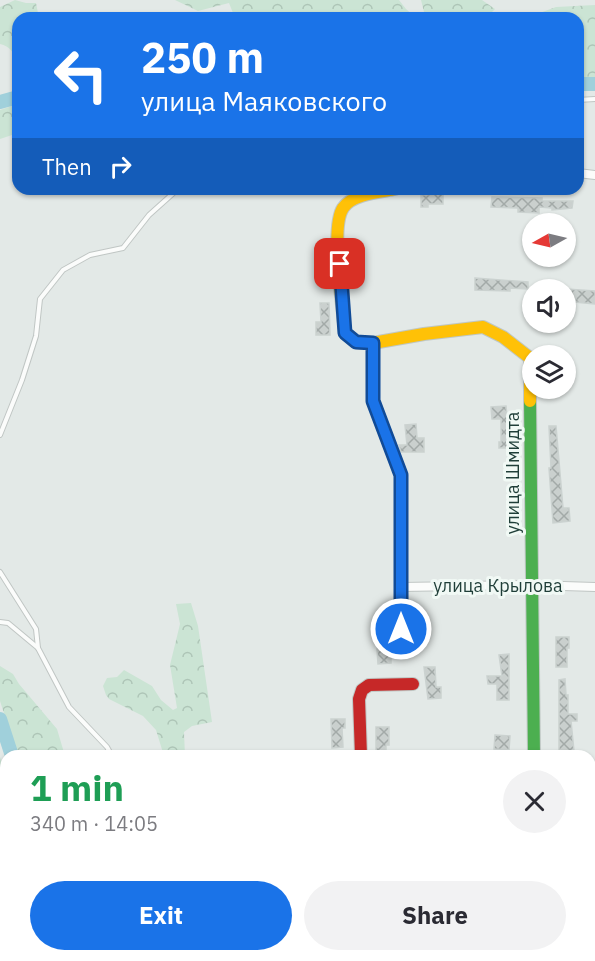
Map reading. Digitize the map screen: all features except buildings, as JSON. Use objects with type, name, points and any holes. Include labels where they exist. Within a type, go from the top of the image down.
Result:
[{"type":"street","points":[[367,195],[344,207],[339,219],[338,242],[345,333],[356,342],[373,343],[373,401],[401,475],[401,629]]},
{"type":"street","name":"улица Шмидта","points":[[373,343],[483,327],[503,337],[530,358],[534,750]]},
{"type":"street","name":"улица Крылова","points":[[401,587],[532,585],[595,587]]},
{"type":"street","points":[[361,750],[359,699],[362,690],[369,685],[413,684]]},
{"type":"lane","points":[[0,435],[22,380],[36,336],[40,299],[63,270],[90,255],[123,248],[148,215],[171,195]]},
{"type":"lane","points":[[0,572],[36,629],[38,648],[69,707],[109,750]]},
{"type":"lane","points":[[0,622],[8,623],[38,648]]},
{"type":"green space","points":[[15,0],[36,3],[38,12],[12,12],[12,52],[0,44],[0,7]]},
{"type":"green space","points":[[175,0],[399,0],[409,12],[233,12],[229,3],[198,11]]},
{"type":"green space","points":[[421,0],[482,0],[495,9],[492,12],[424,12]]},
{"type":"green space","points":[[595,5],[595,80],[584,80],[584,12],[542,12],[556,7]]},
{"type":"green space","points":[[12,106],[12,135],[0,139],[0,110]]},
{"type":"green space","points":[[191,603],[198,626],[212,722],[192,726],[184,732],[185,750],[162,750],[156,730],[143,716],[109,699],[103,686],[107,678],[117,677],[124,670],[152,686],[161,700],[173,710],[177,708],[170,665],[180,624],[176,604]]},
{"type":"green space","points":[[0,666],[13,674],[57,729],[63,750],[16,750],[0,701]]},
{"type":"waterway","points":[[584,84],[595,84]]},
{"type":"waterway","points":[[0,102],[12,99]]},
{"type":"waterway","points":[[0,719],[10,750]]},
{"type":"traffic: fast","points":[[530,401],[534,750]]},
{"type":"traffic: slow","points":[[365,195],[347,203],[339,218],[337,249],[345,333],[356,342],[373,343],[483,327],[503,337],[530,358],[530,401]]},
{"type":"traffic: jam","points":[[373,343],[373,401],[401,475],[401,629]]},
{"type":"traffic: jam","points":[[361,750],[359,699],[362,690],[369,685],[413,684]]},
{"type":"route","points":[[340,264],[345,333],[356,342],[373,343],[373,401],[401,475],[401,629]]}]
